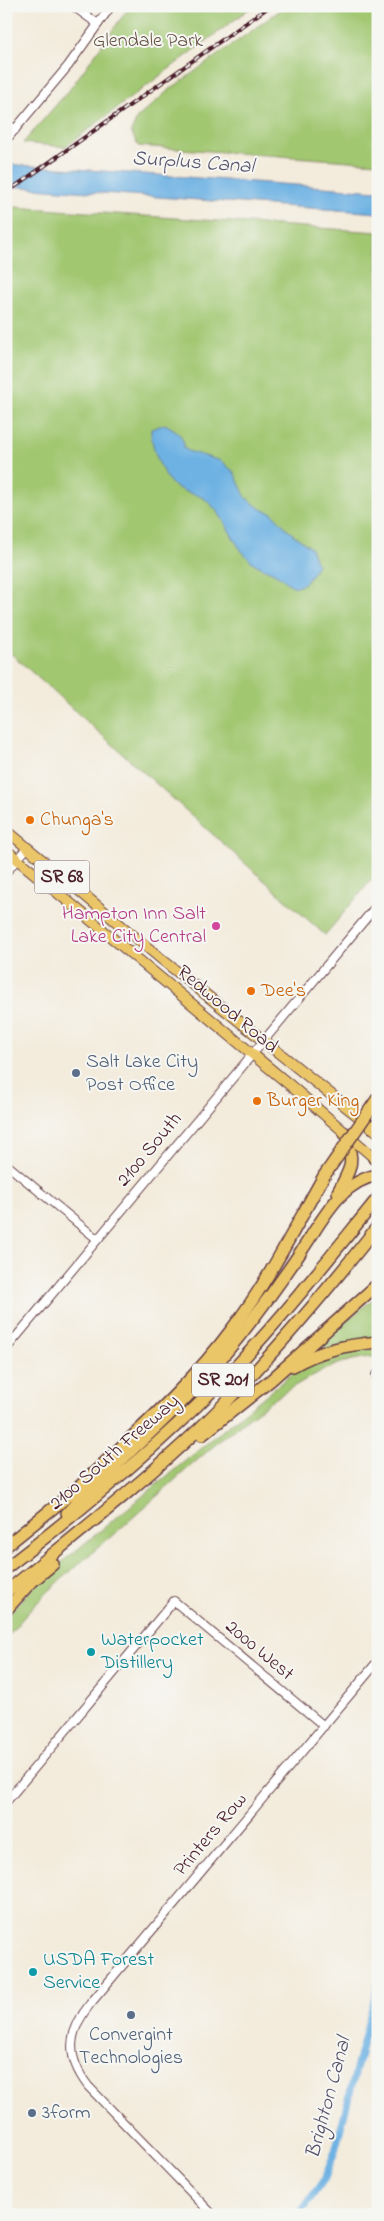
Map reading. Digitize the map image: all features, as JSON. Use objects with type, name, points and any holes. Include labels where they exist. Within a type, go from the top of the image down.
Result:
[{"type":"highway","points":[[73,1493],[159,1410],[212,1355],[250,1304],[324,1176],[378,1098]]},
{"type":"highway","points":[[44,1539],[79,1501],[181,1402],[257,1316],[325,1215],[352,1163],[352,1153],[346,1133]]},
{"type":"highway","points":[[325,1215],[352,1184],[362,1178],[378,1175]]},
{"type":"highway","name":"2100 South Freeway","points":[[6,1568],[44,1539],[159,1442],[216,1388],[272,1327],[378,1198]]},
{"type":"highway","name":"2100 South Freeway","points":[[6,1592],[139,1483],[201,1427],[260,1366],[327,1290],[378,1226]]},
{"type":"highway","points":[[139,1483],[271,1380],[378,1284]]},
{"type":"highway","points":[[271,1380],[298,1363],[325,1351],[354,1344],[378,1342]]},
{"type":"highway","points":[[6,1546],[123,1453],[181,1402]]},
{"type":"highway","points":[[6,1610],[29,1584],[59,1558],[91,1523]]},
{"type":"main road","name":"Redwood Road","points":[[6,830],[165,962],[376,1128]]},
{"type":"main road","name":"Redwood Road","points":[[6,850],[252,1053],[376,1160]]},
{"type":"street","points":[[73,6],[98,24]]},
{"type":"street","points":[[6,140],[68,66],[111,6]]},
{"type":"street","points":[[6,123],[15,130]]},
{"type":"street","points":[[6,872],[27,848]]},
{"type":"street","name":"2100 South","points":[[6,1349],[263,1039],[378,904]]},
{"type":"street","points":[[6,1164],[97,1240]]},
{"type":"street","name":"2000 West","points":[[6,1802],[174,1601],[324,1726]]},
{"type":"street","name":"Printers Row","points":[[213,2215],[88,2086],[78,2073],[73,2058],[73,2033],[84,2011],[378,1661]]},
{"type":"green space","name":"Glendale Park","points":[[130,6],[253,6],[65,147],[23,143],[70,89]]},
{"type":"green space","points":[[286,6],[378,6],[378,163],[138,146],[131,132],[137,118],[169,90]]},
{"type":"green space","points":[[14,207],[378,232],[378,872],[325,935],[6,649],[6,210]]},
{"type":"green space","points":[[378,1295],[378,1340],[315,1352],[312,1348]]},
{"type":"green space","points":[[378,1348],[378,1356],[333,1366],[306,1379],[279,1396],[226,1436],[64,1577],[19,1622],[6,1639],[6,1616],[45,1576],[289,1376],[310,1364],[331,1356]]},
{"type":"water","points":[[6,164],[378,191],[378,213],[6,186]]},
{"type":"water","points":[[165,424],[179,434],[183,440],[184,448],[188,451],[221,461],[234,472],[246,498],[261,509],[272,513],[290,532],[311,548],[317,564],[303,584],[300,586],[291,585],[276,574],[254,563],[240,549],[220,515],[210,503],[171,483],[158,461],[151,436],[151,429]]},
{"type":"waterway","name":"Brighton Canal","points":[[299,2215],[325,2178],[335,2151],[378,1984]]},
{"type":"railway","points":[[6,193],[270,6]]},
{"type":"place","name":"Chunga's","points":[[30,820]]},
{"type":"place","name":"Hampton Inn Salt Lake City Central","points":[[216,926]]},
{"type":"place","name":"Dee's","points":[[251,991]]},
{"type":"place","name":"Salt Lake City Post Office","points":[[76,1073]]},
{"type":"place","name":"Burger King","points":[[257,1101]]},
{"type":"place","name":"Waterpocket Distillery","points":[[91,1652]]},
{"type":"place","name":"USDA Forest Service","points":[[33,1972]]},
{"type":"place","name":"Convergint Technologies","points":[[131,2015]]},
{"type":"place","name":"3form","points":[[32,2113]]},
{"type":"water label","name":"Surplus Canal","points":[[193,163]]}]
